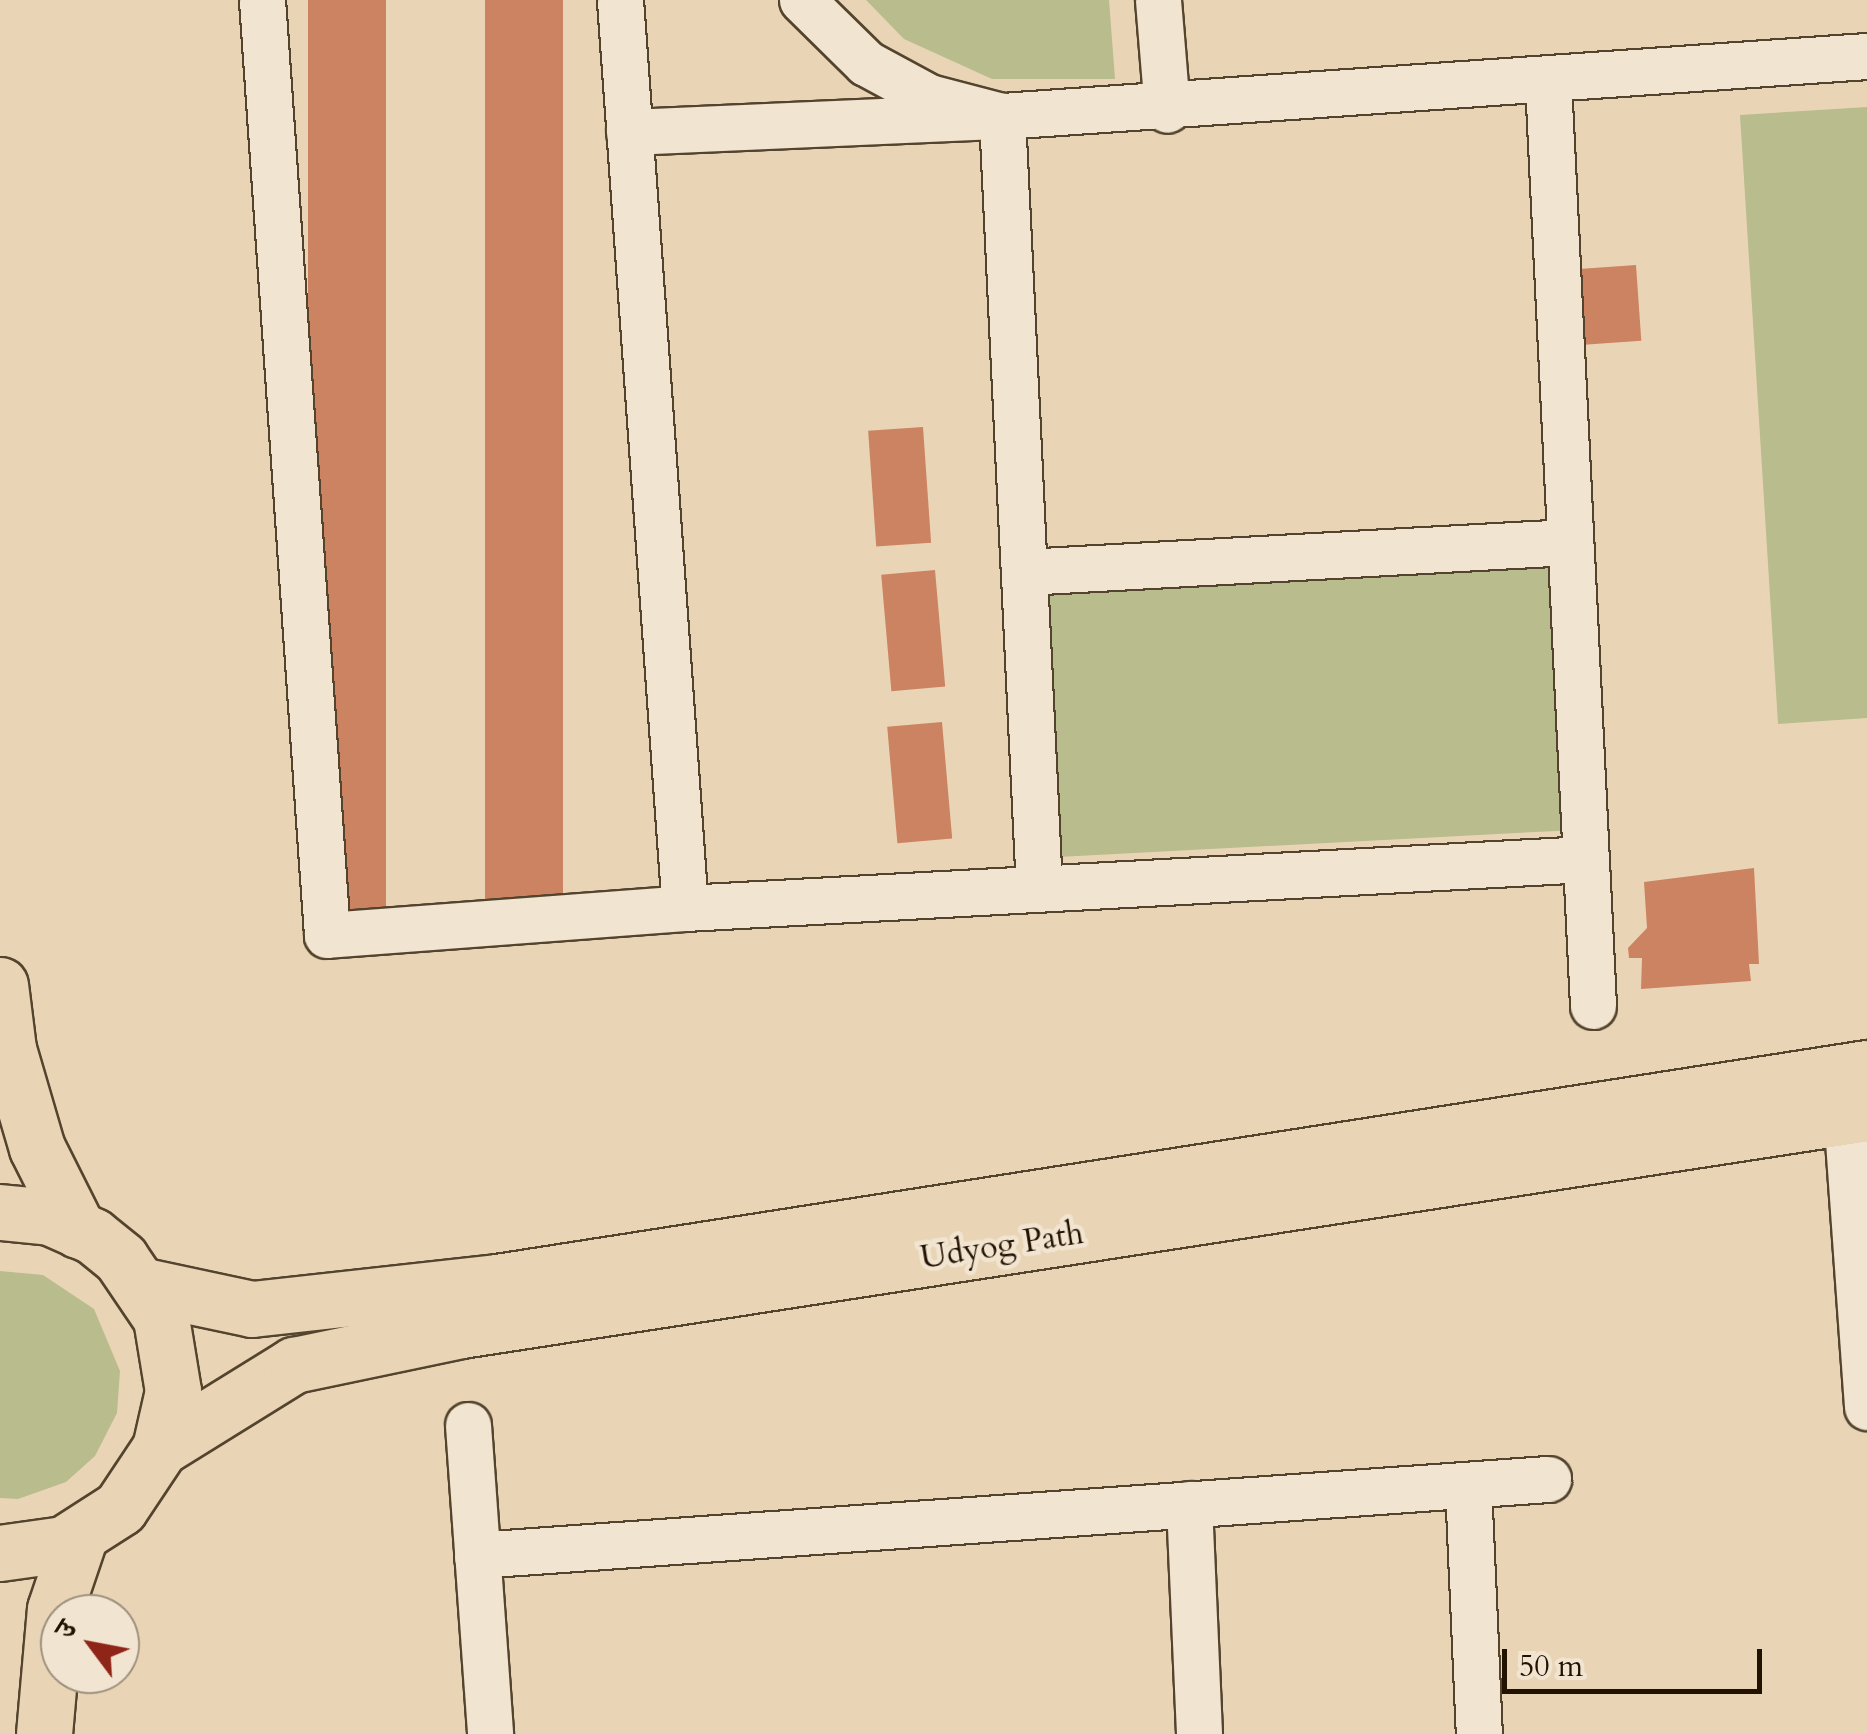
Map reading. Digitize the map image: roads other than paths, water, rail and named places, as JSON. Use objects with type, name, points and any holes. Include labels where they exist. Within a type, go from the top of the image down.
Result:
[{"type":"main road","points":[[0,985],[8,1048],[38,1148],[78,1230]]},
{"type":"main road","name":"Udyog Path","points":[[144,1286],[252,1309],[497,1282],[1856,1092]]},
{"type":"main road","name":"Udyog Path","points":[[160,1448],[294,1365],[461,1330],[1856,1092]]},
{"type":"main road","points":[[0,1212],[50,1217],[78,1230],[121,1259],[144,1286],[168,1340],[173,1390],[160,1448],[120,1508],[79,1538],[55,1548],[0,1553]]},
{"type":"main road","points":[[44,1734],[56,1610],[79,1538]]},
{"type":"street","points":[[262,0],[327,935],[684,908],[1586,859]]},
{"type":"street","points":[[620,0],[684,908]]},
{"type":"street","points":[[802,0],[866,63],[929,96],[1002,116]]},
{"type":"street","points":[[1158,0],[1167,110]]},
{"type":"street","points":[[629,132],[1167,110],[1867,56]]},
{"type":"street","points":[[1548,82],[1594,1006]]},
{"type":"street","points":[[1002,116],[1039,888]]},
{"type":"street","points":[[1024,572],[1569,542]]},
{"type":"street","points":[[1856,1092],[1867,1407]]},
{"type":"street","points":[[468,1425],[490,1734]]},
{"type":"street","points":[[477,1554],[1548,1479]]},
{"type":"street","points":[[1468,1485],[1479,1734]]},
{"type":"street","points":[[1189,1504],[1198,1734]]}]
